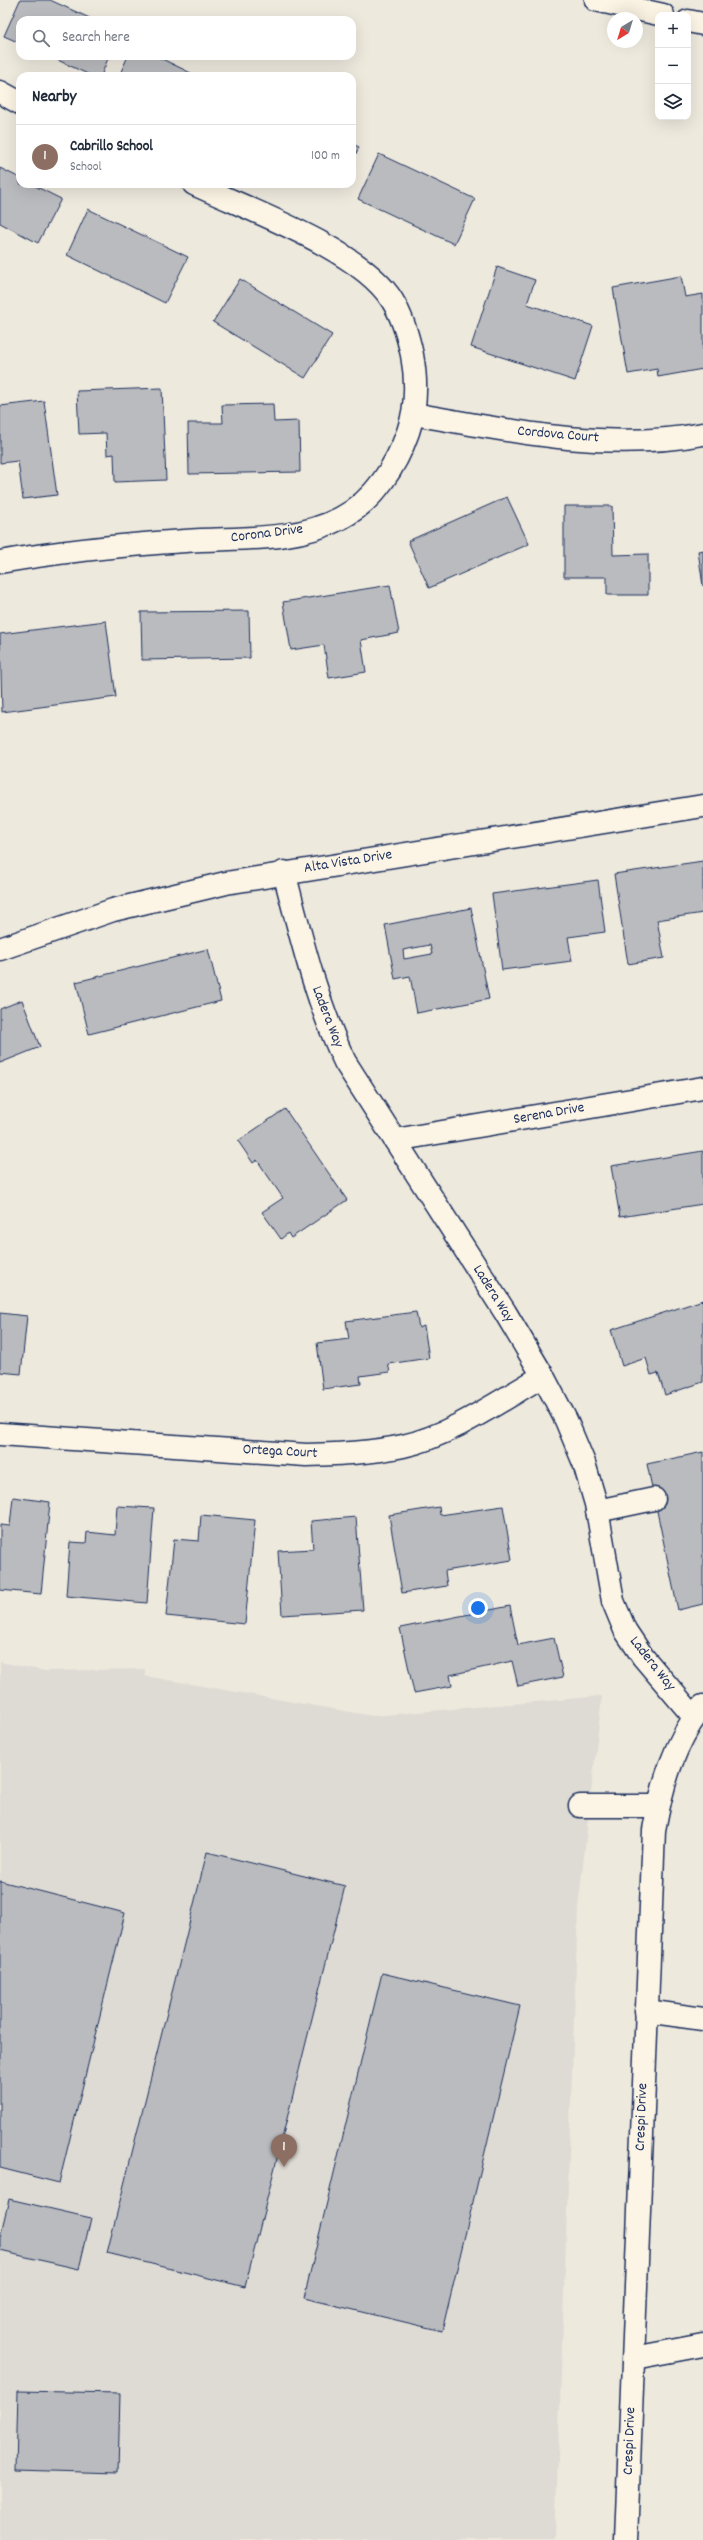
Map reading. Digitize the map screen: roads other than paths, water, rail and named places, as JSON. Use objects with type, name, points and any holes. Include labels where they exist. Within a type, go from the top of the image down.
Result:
[{"type":"street","points":[[596,0],[655,13]]},
{"type":"street","points":[[691,22],[703,24]]},
{"type":"street","points":[[0,92],[16,100]]},
{"type":"street","name":"Corona Drive","points":[[0,562],[49,553],[120,545],[263,538],[302,531],[341,518],[374,493],[399,456],[414,414],[416,378],[408,336],[392,300],[364,269],[328,246],[203,188]]},
{"type":"street","name":"Cordova Court","points":[[414,414],[564,438],[628,441],[703,434]]},
{"type":"street","name":"Alta Vista Drive","points":[[0,949],[113,910],[169,896],[284,872],[703,806]]},
{"type":"street","name":"Ladera Way","points":[[284,872],[312,979],[327,1025],[345,1062],[505,1312],[543,1376],[566,1420],[584,1463],[597,1511],[613,1601],[625,1630],[643,1657],[699,1711]]},
{"type":"street","name":"Serena Drive","points":[[395,1140],[703,1088]]},
{"type":"street","name":"Ortega Court","points":[[0,1434],[306,1454],[356,1454],[404,1446],[449,1429],[543,1376]]},
{"type":"street","points":[[597,1511],[654,1499]]},
{"type":"street","name":"Crespi Drive","points":[[626,2540],[654,1830],[662,1787],[675,1753],[699,1711]]},
{"type":"street","points":[[580,1806],[658,1806]]},
{"type":"street","points":[[646,2011],[703,2018]]},
{"type":"street","points":[[634,2358],[703,2344]]},
{"type":"place","name":"Cabrillo School","points":[[284,2167]]}]
